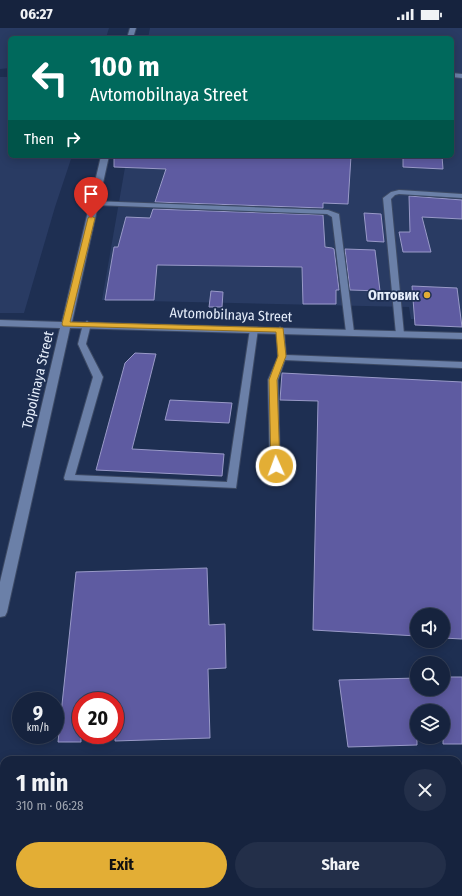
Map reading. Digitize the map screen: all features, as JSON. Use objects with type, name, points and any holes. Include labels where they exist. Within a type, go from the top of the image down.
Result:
[{"type":"street","name":"Topolinaya Street","points":[[0,610],[105,158]]},
{"type":"street","name":"Avtomobilnaya Street","points":[[0,323],[87,324],[462,336]]},
{"type":"lane","points":[[400,334],[387,198],[394,193],[400,192],[462,196]]},
{"type":"lane","points":[[95,203],[328,212],[334,214],[336,216],[350,332]]},
{"type":"lane","points":[[87,324],[82,344],[98,377],[69,478],[232,486],[254,329]]},
{"type":"lane","points":[[276,466],[273,380],[282,356],[280,330]]},
{"type":"lane","points":[[282,356],[462,365]]},
{"type":"shaded area","points":[[0,28],[109,28],[107,36],[8,36],[8,68],[0,69]]},
{"type":"shaded area","points":[[150,28],[462,28],[462,321],[411,319],[409,307],[102,300],[127,158],[454,158],[454,36],[148,36]]},
{"type":"shaded area","points":[[0,77],[8,77],[8,158],[71,158],[55,207],[24,313],[0,313]]},
{"type":"building","points":[[114,158],[351,158],[348,204],[323,203],[323,208],[155,202],[166,169],[114,167]]},
{"type":"building","points":[[403,158],[442,158],[443,169],[403,167]]},
{"type":"building","points":[[409,196],[462,200],[462,219],[422,217],[431,252],[403,252],[399,232],[410,232]]},
{"type":"building","points":[[153,209],[323,215],[325,247],[334,249],[339,290],[336,290],[336,304],[303,304],[302,267],[157,265],[154,300],[105,300],[114,247],[118,247],[126,217],[150,218]]},
{"type":"building","points":[[364,213],[381,214],[384,242],[367,241]]},
{"type":"building","points":[[345,249],[375,250],[380,291],[350,290]]},
{"type":"building","points":[[412,286],[457,288],[462,327],[415,325]]},
{"type":"building","points":[[211,291],[223,292],[222,307],[209,307]]},
{"type":"building","points":[[135,353],[156,354],[132,449],[224,454],[222,476],[96,470],[125,363]]},
{"type":"building","points":[[282,373],[462,382],[462,639],[450,638],[450,608],[410,608],[410,636],[313,630],[318,401],[280,400]]},
{"type":"building","points":[[170,400],[232,403],[229,423],[165,420]]},
{"type":"building","points":[[207,568],[209,625],[225,624],[226,668],[208,669],[210,738],[124,741],[124,692],[72,692],[72,742],[64,742],[63,692],[76,572]]},
{"type":"building","points":[[450,677],[462,677],[462,744],[450,744],[450,704],[410,704],[410,744],[417,745],[348,747],[339,680],[410,678],[410,696],[450,696]]},
{"type":"place","name":"Оптовик","points":[[427,295]]},
{"type":"route","points":[[91,218],[66,324],[280,330],[282,356],[273,380],[276,466]]}]
